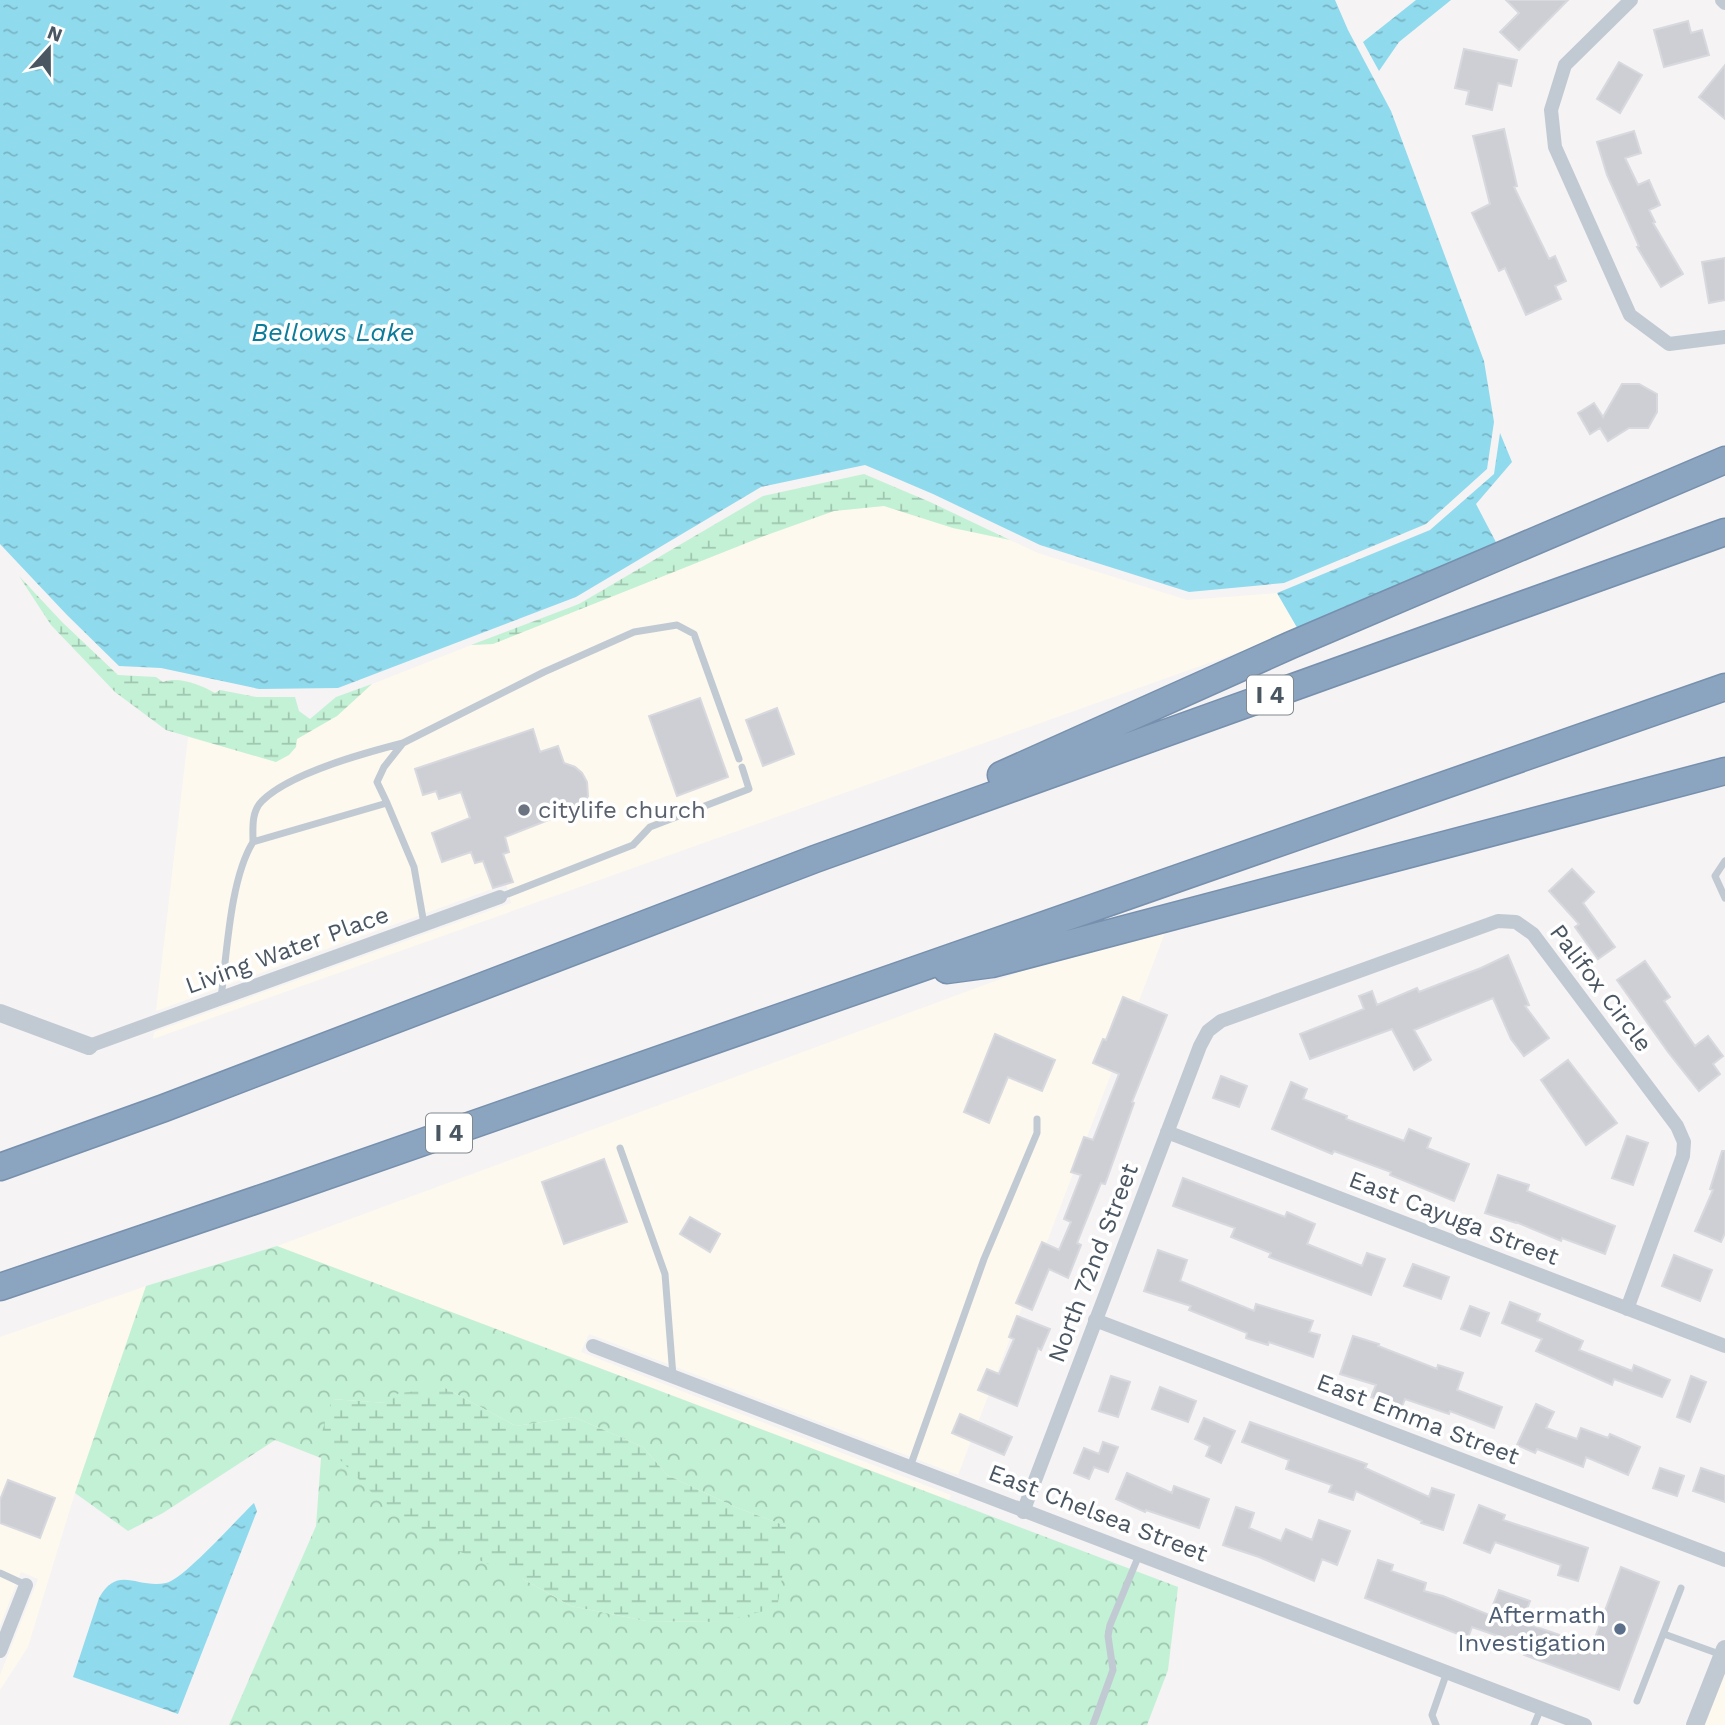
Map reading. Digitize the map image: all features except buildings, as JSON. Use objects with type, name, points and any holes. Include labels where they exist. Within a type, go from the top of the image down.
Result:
[{"type":"highway","points":[[815,859],[1291,645],[1725,460]]},
{"type":"highway","name":"I 4","points":[[0,1167],[164,1108],[815,859],[1725,532]]},
{"type":"highway","name":"I 4","points":[[0,1287],[280,1192],[1725,688]]},
{"type":"highway","points":[[897,976],[992,964],[1725,771]]},
{"type":"street","points":[[1631,0],[1564,65],[1551,110],[1555,147],[1630,315],[1669,344],[1725,337]]},
{"type":"street","name":"Living Water Place","points":[[89,1046],[500,897]]},
{"type":"street","name":"Palifox Circle","points":[[1208,1031],[1221,1021],[1498,921],[1516,922],[1533,934],[1677,1126],[1684,1142],[1683,1156],[1628,1309]]},
{"type":"street","points":[[0,1013],[89,1046]]},
{"type":"street","name":"North 72nd Street","points":[[1023,1511],[1208,1031]]},
{"type":"street","name":"East Cayuga Street","points":[[1167,1132],[1725,1346]]},
{"type":"street","name":"East Emma Street","points":[[1095,1321],[1725,1560]]},
{"type":"street","name":"East Chelsea Street","points":[[593,1346],[1585,1725]]},
{"type":"street","points":[[0,1651],[26,1585]]},
{"type":"street","points":[[1695,1725],[1724,1652]]},
{"type":"lane","points":[[221,998],[238,880],[243,859],[253,842],[253,817],[261,802],[285,784],[335,763],[403,743],[544,672],[634,632],[677,625],[694,634],[749,789],[650,827],[633,845],[500,897]]},
{"type":"lane","points":[[403,743],[384,767],[377,782],[414,867],[424,924]]},
{"type":"lane","points":[[253,842],[387,803]]},
{"type":"lane","points":[[1725,861],[1715,876],[1725,898]]},
{"type":"lane","points":[[910,1468],[984,1259],[1037,1133],[1037,1119]]},
{"type":"lane","points":[[620,1148],[665,1274],[673,1377]]},
{"type":"lane","points":[[1093,1725],[1113,1670],[1108,1636],[1110,1625],[1139,1555]]},
{"type":"lane","points":[[0,1573],[26,1585]]},
{"type":"lane","points":[[1637,1701],[1681,1588]]},
{"type":"lane","points":[[1664,1634],[1724,1652]]},
{"type":"lane","points":[[1436,1725],[1432,1715],[1447,1672]]},
{"type":"lane","points":[[1534,1725],[1541,1708]]},
{"type":"shaded area","points":[[884,506],[953,528],[1010,540],[1038,553],[1187,600],[1277,593],[1299,631],[153,1039],[154,1032],[511,903],[506,884],[156,1011],[188,737],[276,762],[297,739],[337,716],[372,684],[471,645],[493,644],[764,536],[834,511]]},
{"type":"shaded area","points":[[1166,930],[958,1475],[589,1334],[581,1352],[951,1495],[949,1500],[277,1246],[1044,963]]},
{"type":"shaded area","points":[[146,1286],[75,1493],[28,1647],[0,1690],[0,1675],[38,1579],[21,1572],[0,1626],[0,1337]]},
{"type":"shaded area","points":[[1725,1673],[1725,1725],[1705,1725]]},
{"type":"green space","points":[[864,474],[1010,540],[953,528],[884,506],[834,511],[764,536],[493,644],[471,645],[579,604],[763,496]]},
{"type":"green space","points":[[19,576],[62,622],[118,675],[156,677],[163,682],[183,681],[197,684],[215,693],[220,690],[256,697],[295,697],[299,711],[310,719],[336,697],[372,684],[337,716],[297,739],[296,747],[289,755],[276,762],[166,730],[115,692],[51,625]]},
{"type":"green space","points":[[277,1246],[1178,1587],[1168,1670],[1147,1725],[229,1725],[316,1526],[321,1458],[275,1440],[163,1513],[128,1531],[75,1493],[146,1286]],"holes":[[[445,1388],[516,1426],[574,1417],[643,1447],[667,1475],[735,1507],[786,1526],[718,1622],[646,1621],[571,1606],[523,1579],[332,1399],[386,1403]]]},
{"type":"green space","points":[[445,1388],[516,1426],[574,1417],[643,1447],[667,1475],[735,1507],[786,1526],[784,1566],[777,1608],[718,1622],[646,1621],[571,1606],[523,1579],[442,1544],[375,1496],[320,1439],[332,1399],[386,1403],[399,1393]]},
{"type":"water","name":"Bellows Lake","points":[[0,0],[1335,0],[1391,111],[1484,361],[1494,422],[1487,469],[1426,524],[1284,583],[1189,592],[1040,545],[865,465],[761,487],[576,597],[338,688],[259,689],[161,668],[119,666],[0,544]]},
{"type":"water","points":[[1416,0],[1451,0],[1399,42],[1379,71],[1363,42]]},
{"type":"water","points":[[1500,433],[1512,462],[1476,504],[1498,546],[1299,631],[1277,593],[1430,530],[1494,474]]},
{"type":"water","points":[[254,1503],[257,1511],[178,1714],[73,1677],[99,1598],[106,1588],[121,1580],[156,1584],[174,1579]]},
{"type":"place","name":"citylife church","points":[[524,810]]},
{"type":"place","name":"Aftermath Investigation","points":[[1620,1629]]}]
